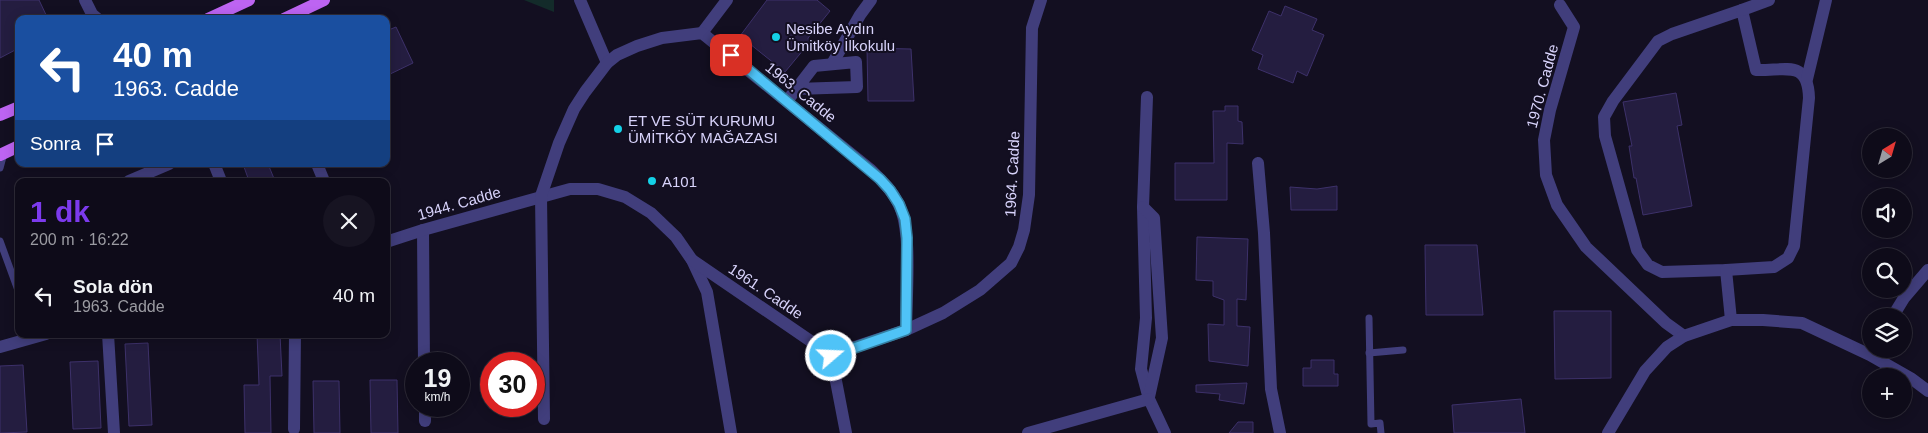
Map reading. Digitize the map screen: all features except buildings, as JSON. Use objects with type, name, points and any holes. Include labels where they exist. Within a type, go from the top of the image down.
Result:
[{"type":"main road","points":[[217,15],[249,0]]},
{"type":"main road","points":[[292,15],[324,0]]},
{"type":"main road","points":[[0,115],[15,108]]},
{"type":"main road","points":[[2,154],[15,148]]},
{"type":"street","points":[[85,0],[93,15]]},
{"type":"street","points":[[580,0],[607,64]]},
{"type":"street","points":[[544,419],[542,196],[565,127],[585,92],[607,64],[618,55],[637,46],[662,38],[702,33],[727,0]]},
{"type":"street","points":[[832,64],[860,15],[871,0]]},
{"type":"street","name":"1964. Cadde","points":[[831,356],[906,330],[943,313],[980,290],[1011,263],[1019,247],[1024,230],[1029,195],[1032,28],[1041,0]]},
{"type":"street","points":[[1770,0],[1672,34],[1658,41],[1613,101],[1604,117],[1605,136],[1637,250],[1648,265],[1662,272],[1774,267],[1788,258],[1794,246],[1810,98],[1807,79],[1826,0]]},
{"type":"street","name":"1970. Cadde","points":[[1556,2],[1574,27],[1550,110],[1544,140],[1546,175],[1557,205],[1586,247],[1666,323],[1684,336]]},
{"type":"street","points":[[1742,10],[1756,70],[1789,68],[1800,71],[1807,79]]},
{"type":"street","name":"1963. Cadde","points":[[702,33],[871,170],[890,190],[899,204],[905,219],[907,238],[906,330]]},
{"type":"street","points":[[787,101],[814,66],[856,62],[857,87],[796,90]]},
{"type":"street","points":[[1147,96],[1143,207],[1146,318],[1141,369],[1149,399],[1165,433]]},
{"type":"street","points":[[1258,163],[1264,233],[1271,389],[1280,433]]},
{"type":"street","points":[[136,178],[162,167]]},
{"type":"street","name":"1944. Cadde","points":[[390,241],[570,189],[598,189],[625,197],[650,214],[676,237],[692,260]]},
{"type":"street","points":[[1143,207],[1154,218],[1162,338],[1149,399]]},
{"type":"street","points":[[423,230],[424,352]]},
{"type":"street","points":[[692,260],[707,292],[731,433]]},
{"type":"street","name":"1961. Cadde","points":[[692,260],[831,356]]},
{"type":"street","points":[[1726,270],[1731,320]]},
{"type":"street","points":[[1898,308],[1904,298],[1928,270]]},
{"type":"street","points":[[1612,430],[1645,371],[1667,347],[1684,336],[1731,320],[1802,323],[1862,348]]},
{"type":"street","points":[[0,347],[28,338]]},
{"type":"street","points":[[108,338],[114,433]]},
{"type":"street","points":[[294,428],[295,338]]},
{"type":"street","points":[[831,356],[846,433]]},
{"type":"street","points":[[1881,358],[1928,391]]},
{"type":"street","points":[[1028,433],[1149,399]]},
{"type":"lane","points":[[0,168],[2,154]]},
{"type":"lane","points":[[0,241],[15,282]]},
{"type":"lane","points":[[1369,318],[1371,424],[1380,423],[1381,433]]},
{"type":"lane","points":[[1370,353],[1403,350]]},
{"type":"green space","points":[[524,0],[554,0],[554,12]]},
{"type":"place","name":"Nesibe Aydın Ümitköy İlkokulu","points":[[776,37]]},
{"type":"place","name":"ET VE SÜT KURUMU ÜMİTKÖY MAĞAZASI","points":[[618,129]]},
{"type":"place","name":"A101","points":[[652,181]]},
{"type":"route","points":[[731,55],[871,170],[890,190],[899,204],[905,219],[907,238],[906,330],[831,356]]}]
